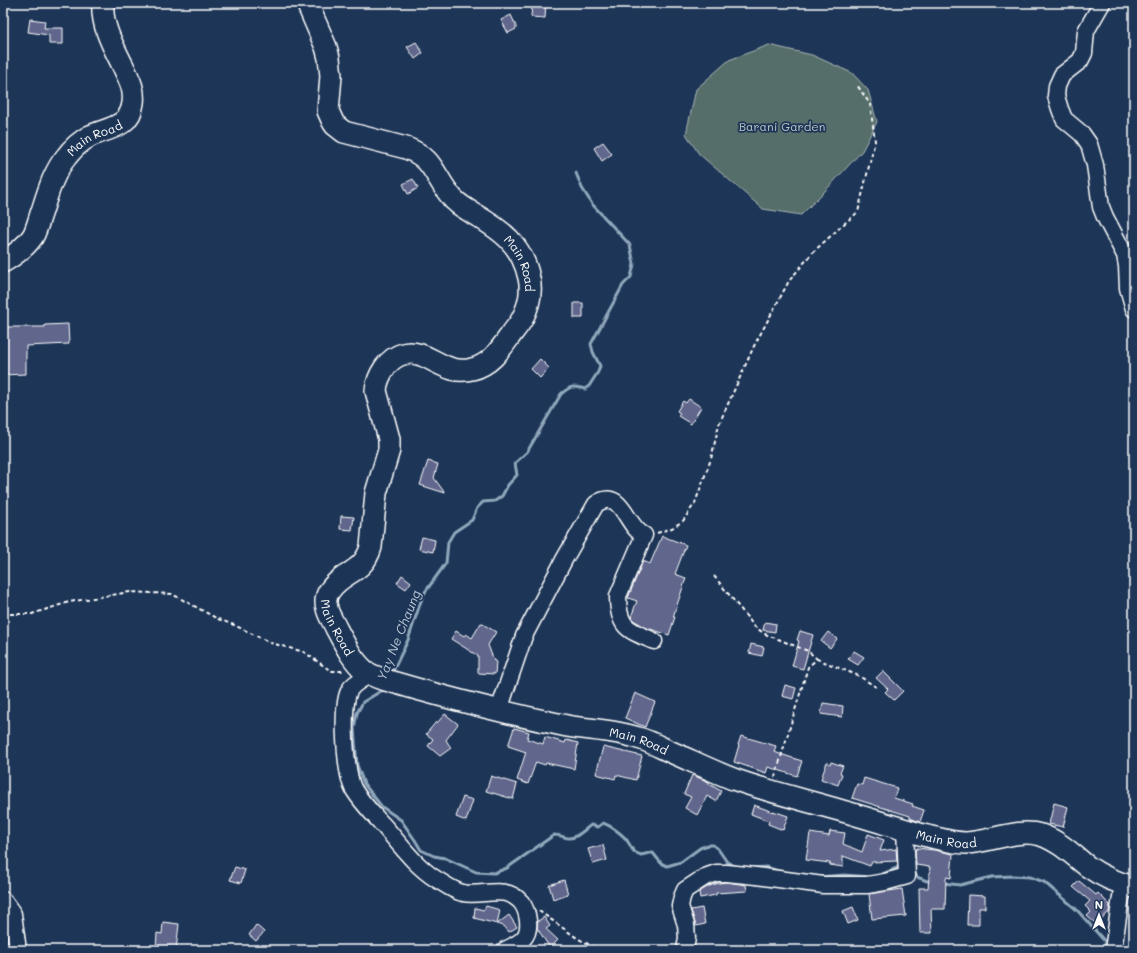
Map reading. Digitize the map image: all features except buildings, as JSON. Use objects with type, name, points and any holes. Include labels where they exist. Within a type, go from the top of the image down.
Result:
[{"type":"main road","name":"Main Road","points":[[3,262],[22,249],[34,235],[49,188],[67,156],[84,140],[92,135],[114,128],[122,122],[130,112],[133,105],[133,90],[131,83],[112,45],[105,24],[102,10],[103,3]]},
{"type":"main road","name":"Main Road","points":[[307,3],[330,58],[331,76],[328,111],[335,125],[344,132],[406,148],[415,151],[424,157],[431,165],[451,198],[494,226],[514,243],[524,259],[531,286],[529,300],[523,318],[498,352],[483,365],[473,369],[453,370],[421,354],[404,354],[397,356],[388,363],[376,384],[376,391],[389,439],[389,450],[376,493],[369,555],[364,562],[334,584],[326,601],[326,607],[329,615],[347,648],[359,665],[368,672],[397,683],[462,701],[569,726],[636,737],[736,780],[932,837],[966,843],[1014,835],[1040,835],[1059,844],[1088,867],[1103,876],[1129,886]]},
{"type":"street","points":[[1102,3],[1086,31],[1084,53],[1080,61],[1062,75],[1057,86],[1056,96],[1064,119],[1082,134],[1089,144],[1095,165],[1101,207],[1125,256],[1128,288],[1134,309]]},
{"type":"street","points":[[499,710],[524,636],[565,558],[596,504],[602,500],[616,502],[622,508],[636,530],[640,534],[644,535],[618,596],[618,606],[624,625],[632,632],[654,641]]},
{"type":"street","points":[[368,672],[349,691],[346,700],[344,717],[345,741],[349,774],[353,789],[414,862],[434,878],[462,893],[504,893],[514,896],[520,902],[525,909],[527,918],[528,927],[526,934],[523,939],[505,950]]},
{"type":"street","points":[[685,950],[687,938],[686,925],[680,906],[682,897],[685,890],[705,876],[716,873],[727,873],[823,885],[867,885],[885,882],[907,876],[905,829]]},
{"type":"street","points":[[1113,948],[1129,886]]},
{"type":"street","points":[[3,900],[13,914],[18,950]]},
{"type":"path","points":[[644,535],[672,528],[683,521],[695,503],[711,459],[722,416],[754,346],[789,281],[813,252],[858,212],[875,141],[870,104],[857,85]]},
{"type":"path","points":[[714,576],[755,627],[765,634],[808,651],[817,659],[859,676],[876,687]]},
{"type":"path","points":[[3,614],[32,614],[69,602],[130,592],[172,594],[218,619],[271,643],[304,652],[331,671],[368,672]]},
{"type":"path","points":[[770,791],[808,667],[817,659]]},
{"type":"path","points":[[520,902],[538,910],[577,938],[599,950]]},
{"type":"green space","name":"Barani Garden","points":[[769,45],[812,55],[852,73],[868,90],[877,122],[862,151],[801,215],[763,209],[699,154],[686,134],[696,89],[729,60]]},
{"type":"waterway","name":"Yay Ne Chaung","points":[[391,675],[408,640],[423,595],[446,563],[448,542],[454,532],[472,520],[477,508],[483,502],[495,501],[502,496],[508,485],[517,475],[515,463],[527,452],[561,394],[572,387],[585,389],[589,386],[598,372],[600,366],[591,344],[623,285],[631,277],[634,264],[630,245],[592,204],[582,188],[576,173]]},
{"type":"waterway","name":"Yay Ne Chaung","points":[[386,690],[381,691],[363,702],[357,713],[354,728],[357,765],[364,784],[382,807],[401,820],[421,850],[434,856],[445,858],[476,872],[494,873],[507,868],[554,835],[571,838],[577,836],[591,825],[598,827],[603,823],[624,836],[636,853],[641,855],[653,853],[661,863],[667,866],[681,862],[700,848],[713,845],[718,849],[727,862],[737,867]]},
{"type":"waterway","name":"Yay Ne Chaung","points":[[752,868],[766,867],[785,873]]},
{"type":"waterway","name":"Yay Ne Chaung","points":[[878,876],[899,867],[903,867]]},
{"type":"waterway","name":"Yay Ne Chaung","points":[[913,869],[917,877],[927,881],[932,881]]},
{"type":"waterway","name":"Yay Ne Chaung","points":[[818,877],[844,875],[871,877]]},
{"type":"waterway","name":"Yay Ne Chaung","points":[[943,883],[960,885],[992,877],[1013,876],[1030,877],[1044,882],[1077,910],[1108,945]]}]
